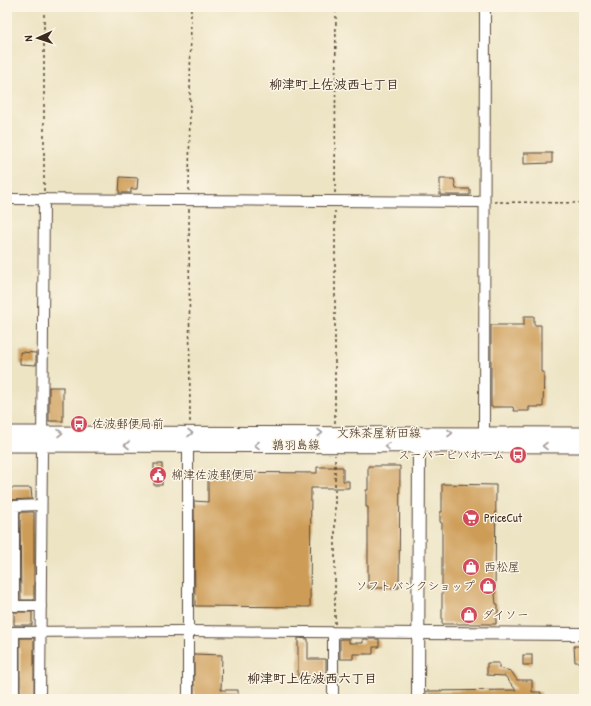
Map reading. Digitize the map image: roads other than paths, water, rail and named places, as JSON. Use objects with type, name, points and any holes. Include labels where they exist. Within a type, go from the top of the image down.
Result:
[{"type":"main road","points":[[7,433],[42,439]]},
{"type":"main road","name":"文殊茶屋新田線","points":[[335,439],[484,434],[584,434]]},
{"type":"main road","name":"鶉羽島線","points":[[7,445],[42,439],[189,438],[335,439],[419,446],[584,446]]},
{"type":"street","points":[[484,434],[485,7]]},
{"type":"street","points":[[7,199],[484,202]]},
{"type":"street","points":[[40,699],[44,199]]},
{"type":"street","points":[[188,699],[189,438]]},
{"type":"street","points":[[418,699],[419,446]]},
{"type":"street","points":[[40,606],[14,606],[14,506],[41,505]]},
{"type":"street","points":[[14,699],[11,632],[188,631],[418,634],[584,634]]},
{"type":"street","points":[[333,633],[333,699]]},
{"type":"place","name":"佐波郵便局前","points":[[79,424]]},
{"type":"place","name":"スーパービバホーム","points":[[518,455]]},
{"type":"place","name":"柳津佐波郵便局","points":[[158,475]]},
{"type":"place","name":"PriceCut","points":[[471,518]]},
{"type":"place","name":"西松屋","points":[[471,567]]},
{"type":"place","name":"ソフトバンクショップ","points":[[488,586]]},
{"type":"place","name":"ダイソー","points":[[469,615]]},
{"type":"district","name":"柳津町上佐波西七丁目","points":[[334,84]]},
{"type":"district","name":"柳津町上佐波西六丁目","points":[[312,678]]}]
